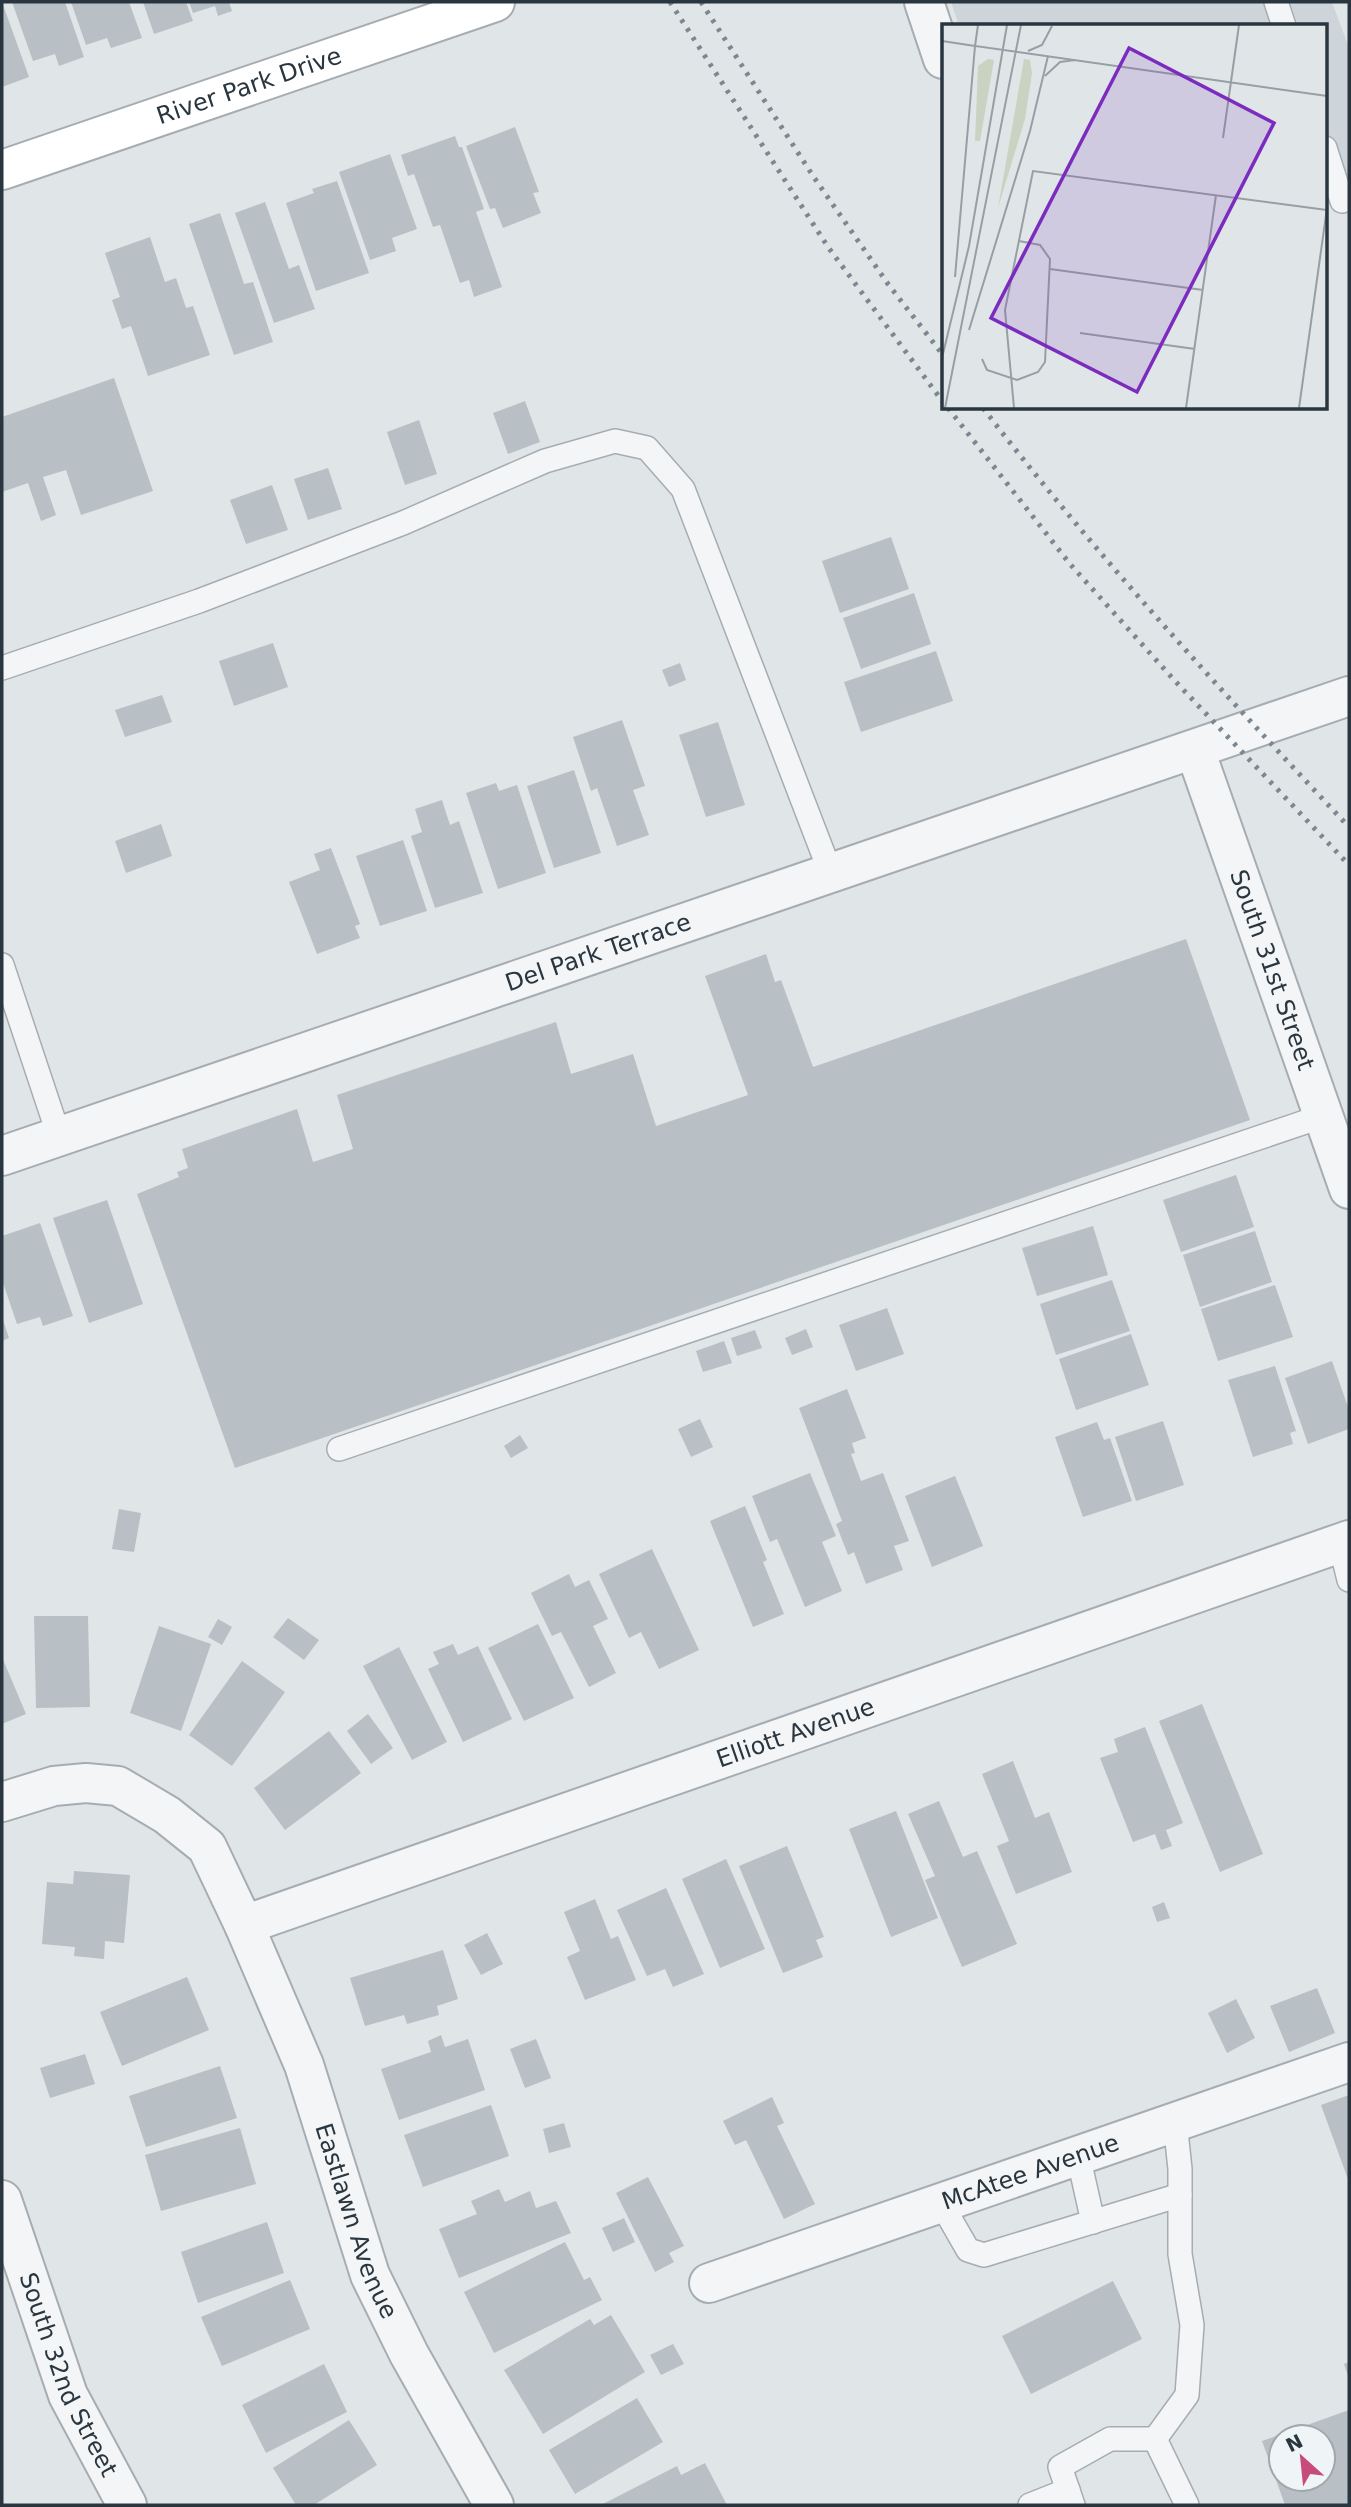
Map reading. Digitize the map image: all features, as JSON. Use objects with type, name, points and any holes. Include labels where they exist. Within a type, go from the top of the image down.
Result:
[{"type":"main road","name":"River Park Drive","points":[[2,170],[495,2]]},
{"type":"street","points":[[924,2],[942,55]]},
{"type":"street","name":"Del Park Terrace","points":[[2,1156],[1349,696]]},
{"type":"street","name":"South 31st Street","points":[[1195,750],[1349,1189]]},
{"type":"street","name":"Elliott Avenue","points":[[244,1925],[1344,1542]]},
{"type":"street","name":"Eastlawn Avenue","points":[[2,1802],[54,1786],[86,1783],[118,1786],[167,1815],[207,1847],[304,2065],[370,2275],[409,2354],[494,2505]]},
{"type":"street","name":"McAtee Avenue","points":[[709,2283],[1349,2062]]},
{"type":"street","name":"South 32nd Street","points":[[2,2200],[68,2395],[127,2505]]},
{"type":"lane","points":[[1276,2],[1283,24]]},
{"type":"lane","points":[[1326,152],[1339,202]]},
{"type":"lane","points":[[2,668],[199,601],[403,523],[545,461],[615,441],[647,449],[683,489],[831,874]]},
{"type":"lane","points":[[2,965],[59,1136]]},
{"type":"lane","points":[[339,1449],[1323,1116]]},
{"type":"lane","points":[[1344,1542],[1349,1580]]},
{"type":"lane","points":[[1155,2439],[1187,2395],[1192,2325],[1180,2254],[1180,2169],[1175,2122]]},
{"type":"lane","points":[[1078,2155],[1093,2222]]},
{"type":"lane","points":[[941,2203],[968,2250],[984,2255],[1180,2195]]},
{"type":"lane","points":[[1030,2505],[1070,2498],[1060,2467],[1110,2439],[1155,2439]]},
{"type":"lane","points":[[1155,2439],[1187,2505]]},
{"type":"shaded area","points":[[951,2],[1332,2],[1349,48],[1349,191],[1326,199],[1326,24],[958,24]]},
{"type":"building","points":[[2,2],[29,77],[2,87]]},
{"type":"building","points":[[12,2],[65,2],[84,57],[59,66],[55,54],[33,61]]},
{"type":"building","points":[[71,2],[129,2],[142,38],[111,48],[107,38],[86,45]]},
{"type":"building","points":[[143,2],[186,2],[193,21],[154,34]]},
{"type":"building","points":[[189,2],[229,2],[232,11],[218,16],[215,6],[193,13]]},
{"type":"building","points":[[515,127],[539,192],[533,193],[541,213],[503,228],[495,208],[490,209],[466,146]]},
{"type":"building","points":[[455,136],[459,147],[462,147],[484,209],[476,212],[502,287],[474,297],[469,280],[460,283],[440,225],[433,227],[414,174],[408,176],[401,155]]},
{"type":"building","points":[[390,154],[417,229],[392,238],[396,251],[370,260],[339,172]]},
{"type":"building","points":[[337,181],[369,273],[316,291],[286,203],[314,193],[312,189]]},
{"type":"building","points":[[265,202],[289,269],[299,265],[315,309],[274,323],[235,213]]},
{"type":"building","points":[[220,213],[244,284],[253,282],[273,342],[234,355],[189,224]]},
{"type":"building","points":[[150,237],[165,282],[176,278],[186,308],[193,306],[210,355],[148,376],[131,326],[122,329],[112,300],[120,297],[105,253]]},
{"type":"building","points":[[114,378],[153,491],[81,515],[66,470],[43,477],[56,515],[41,521],[28,483],[2,492],[2,417]]},
{"type":"building","points":[[525,401],[540,442],[508,454],[493,413]]},
{"type":"building","points":[[419,420],[437,474],[405,485],[387,432]]},
{"type":"building","points":[[328,468],[342,509],[308,520],[294,479]]},
{"type":"building","points":[[272,485],[288,530],[246,544],[230,500]]},
{"type":"building","points":[[891,537],[909,589],[840,613],[822,561]]},
{"type":"building","points":[[914,593],[931,644],[861,669],[843,618]]},
{"type":"building","points":[[273,643],[288,687],[234,706],[219,661]]},
{"type":"building","points":[[936,651],[953,701],[861,732],[844,682]]},
{"type":"building","points":[[680,663],[686,680],[669,687],[662,670]]},
{"type":"building","points":[[162,695],[172,722],[125,737],[115,710]]},
{"type":"building","points":[[622,720],[645,786],[633,790],[649,835],[617,846],[597,788],[591,791],[573,737]]},
{"type":"building","points":[[718,722],[745,805],[706,817],[679,735]]},
{"type":"building","points":[[574,770],[601,853],[554,868],[527,786]]},
{"type":"building","points":[[496,783],[499,791],[517,785],[546,873],[498,889],[466,793]]},
{"type":"building","points":[[442,800],[450,825],[459,821],[483,893],[435,908],[411,836],[422,832],[415,809]]},
{"type":"building","points":[[161,824],[172,856],[126,873],[115,841]]},
{"type":"building","points":[[403,840],[427,911],[380,926],[356,856]]},
{"type":"building","points":[[331,848],[360,924],[355,926],[360,938],[317,954],[289,882],[320,870],[314,854]]},
{"type":"building","points":[[1186,939],[1250,1120],[235,1468],[137,1194],[179,1177],[177,1172],[188,1168],[182,1149],[297,1109],[313,1162],[353,1149],[337,1095],[556,1022],[571,1074],[633,1054],[656,1126],[748,1095],[705,976],[766,954],[775,982],[781,980],[813,1067]]},
{"type":"building","points":[[1236,1175],[1254,1227],[1181,1252],[1163,1200]]},
{"type":"building","points":[[107,1200],[143,1304],[89,1323],[53,1218]]},
{"type":"building","points":[[40,1223],[73,1316],[43,1326],[40,1317],[17,1324],[2,1280],[2,1236]]},
{"type":"building","points":[[1093,1226],[1108,1275],[1037,1296],[1022,1248]]},
{"type":"building","points":[[1255,1231],[1272,1282],[1200,1307],[1183,1255]]},
{"type":"building","points":[[1112,1280],[1130,1331],[1056,1355],[1040,1304]]},
{"type":"building","points":[[1275,1285],[1293,1337],[1218,1361],[1201,1309]]},
{"type":"building","points":[[887,1308],[904,1354],[856,1371],[839,1325]]},
{"type":"building","points":[[2,1317],[9,1338],[2,1341]]},
{"type":"building","points":[[806,1329],[813,1347],[792,1355],[785,1338]]},
{"type":"building","points":[[755,1330],[762,1348],[737,1356],[731,1338]]},
{"type":"building","points":[[1131,1334],[1149,1385],[1076,1410],[1059,1359]]},
{"type":"building","points":[[724,1341],[732,1363],[703,1372],[696,1351]]},
{"type":"building","points":[[1332,1361],[1349,1410],[1349,1429],[1308,1444],[1285,1378]]},
{"type":"building","points":[[1275,1366],[1296,1431],[1290,1433],[1293,1444],[1253,1457],[1228,1380]]},
{"type":"building","points":[[847,1389],[866,1438],[852,1443],[855,1453],[851,1454],[861,1481],[883,1473],[909,1541],[894,1546],[903,1570],[866,1584],[854,1552],[848,1555],[836,1524],[842,1521],[799,1408]]},
{"type":"building","points":[[700,1419],[713,1447],[691,1457],[678,1429]]},
{"type":"building","points":[[1163,1421],[1184,1485],[1136,1501],[1115,1437]]},
{"type":"building","points":[[1097,1422],[1104,1440],[1110,1438],[1132,1501],[1083,1517],[1055,1437]]},
{"type":"building","points":[[520,1435],[528,1448],[511,1458],[504,1446]]},
{"type":"building","points":[[810,1473],[836,1536],[822,1542],[842,1591],[805,1607],[777,1539],[770,1542],[752,1496]]},
{"type":"building","points":[[955,1476],[983,1546],[932,1567],[905,1496]]},
{"type":"building","points":[[745,1506],[767,1560],[763,1562],[784,1614],[753,1627],[710,1521]]},
{"type":"building","points":[[119,1509],[141,1513],[134,1552],[112,1549]]},
{"type":"building","points":[[652,1549],[699,1650],[659,1669],[641,1632],[629,1638],[599,1574]]},
{"type":"building","points":[[569,1574],[575,1587],[589,1580],[608,1619],[593,1626],[616,1673],[589,1687],[561,1632],[552,1636],[531,1593]]},
{"type":"building","points":[[34,1616],[88,1616],[90,1707],[36,1708]]},
{"type":"building","points":[[288,1618],[319,1640],[304,1660],[273,1637]]},
{"type":"building","points":[[218,1619],[232,1627],[222,1645],[208,1637]]},
{"type":"building","points":[[538,1624],[574,1698],[524,1721],[488,1648]]},
{"type":"building","points":[[159,1626],[211,1644],[181,1731],[130,1713]]},
{"type":"building","points":[[453,1644],[458,1655],[478,1646],[512,1719],[463,1742],[428,1669],[439,1664],[433,1652]]},
{"type":"building","points":[[399,1647],[447,1742],[412,1760],[363,1666]]},
{"type":"building","points":[[2,1657],[26,1714],[2,1724]]},
{"type":"building","points":[[242,1661],[285,1692],[232,1766],[189,1735]]},
{"type":"building","points":[[1202,1704],[1263,1854],[1220,1872],[1159,1721]]},
{"type":"building","points":[[368,1714],[393,1748],[371,1764],[347,1731]]},
{"type":"building","points":[[1145,1727],[1183,1823],[1166,1830],[1172,1846],[1161,1850],[1155,1834],[1133,1842],[1100,1758],[1118,1752],[1114,1739]]},
{"type":"building","points":[[329,1731],[361,1773],[285,1830],[254,1788]]},
{"type":"building","points":[[1013,1761],[1035,1818],[1049,1812],[1072,1872],[1016,1894],[997,1846],[1009,1841],[982,1774]]},
{"type":"building","points":[[939,1801],[963,1857],[977,1851],[1017,1944],[962,1967],[925,1880],[935,1876],[908,1814]]},
{"type":"building","points":[[896,1811],[938,1918],[891,1937],[849,1829]]},
{"type":"building","points":[[787,1846],[824,1937],[816,1940],[823,1957],[783,1973],[739,1866]]},
{"type":"building","points":[[726,1859],[765,1949],[720,1968],[682,1879]]},
{"type":"building","points":[[74,1871],[130,1875],[124,1943],[105,1941],[104,1959],[74,1956],[75,1947],[42,1944],[47,1882],[73,1884]]},
{"type":"building","points":[[666,1888],[704,1974],[673,1987],[665,1969],[647,1976],[617,1910]]},
{"type":"building","points":[[595,1899],[611,1939],[618,1936],[636,1980],[585,2000],[567,1957],[580,1951],[564,1912]]},
{"type":"building","points":[[1164,1902],[1170,1918],[1157,1922],[1152,1907]]},
{"type":"building","points":[[487,1933],[503,1964],[481,1975],[464,1945]]},
{"type":"building","points":[[443,1950],[458,1999],[437,2006],[439,2015],[407,2024],[404,2015],[365,2026],[350,1978]]},
{"type":"building","points":[[187,1977],[209,2030],[122,2066],[100,2012]]},
{"type":"building","points":[[1317,1988],[1335,2033],[1289,2052],[1270,2006]]},
{"type":"building","points":[[1236,1999],[1255,2038],[1227,2053],[1208,2013]]},
{"type":"building","points":[[441,2035],[445,2047],[468,2039],[485,2090],[399,2120],[381,2069],[431,2052],[428,2041]]},
{"type":"building","points":[[536,2039],[551,2078],[525,2088],[510,2049]]},
{"type":"building","points":[[85,2054],[95,2084],[50,2098],[40,2068]]},
{"type":"building","points":[[220,2066],[237,2118],[146,2147],[129,2096]]},
{"type":"building","points":[[1349,2095],[1349,2182],[1321,2105]]},
{"type":"building","points":[[772,2097],[784,2123],[777,2126],[815,2204],[784,2219],[746,2140],[735,2145],[723,2121]]},
{"type":"building","points":[[491,2105],[509,2156],[423,2187],[404,2135]]},
{"type":"building","points":[[564,2123],[571,2147],[549,2153],[543,2129]]},
{"type":"building","points":[[240,2128],[256,2184],[161,2211],[145,2155]]},
{"type":"building","points":[[648,2177],[684,2246],[669,2253],[674,2262],[655,2272],[616,2193]]},
{"type":"building","points":[[499,2189],[505,2202],[530,2191],[536,2208],[556,2201],[571,2233],[459,2278],[439,2229],[477,2214],[471,2201]]},
{"type":"building","points":[[624,2218],[635,2242],[613,2252],[602,2228]]},
{"type":"building","points":[[267,2222],[284,2273],[198,2303],[181,2252]]},
{"type":"building","points":[[565,2242],[584,2280],[590,2277],[602,2300],[494,2353],[464,2292]]},
{"type":"building","points":[[290,2280],[310,2329],[222,2366],[201,2317]]},
{"type":"building","points":[[1113,2281],[1142,2339],[1031,2394],[1002,2336]]},
{"type":"building","points":[[611,2315],[645,2372],[543,2434],[504,2370],[590,2319],[594,2325]]},
{"type":"building","points":[[673,2344],[684,2364],[661,2375],[650,2355]]},
{"type":"building","points":[[1349,2362],[1349,2379],[1344,2364]]},
{"type":"building","points":[[324,2364],[347,2412],[266,2453],[242,2405]]},
{"type":"building","points":[[637,2398],[663,2442],[575,2494],[549,2450]]},
{"type":"building","points":[[1349,2410],[1349,2505],[1285,2505],[1281,2493],[1337,2493],[1337,2423],[1313,2423]]},
{"type":"building","points":[[349,2420],[377,2465],[314,2505],[296,2505],[273,2468]]},
{"type":"building","points":[[1267,2439],[1267,2455],[1262,2441]]},
{"type":"building","points":[[705,2463],[727,2505],[601,2505],[677,2466],[681,2475]]},
{"type":"railway","points":[[670,2],[828,247],[942,401]]},
{"type":"railway","points":[[701,2],[813,176],[888,284],[942,354]]},
{"type":"railway","points":[[950,410],[1070,564],[1175,681],[1349,865]]},
{"type":"railway","points":[[985,410],[1070,516],[1161,622],[1349,827]]}]
